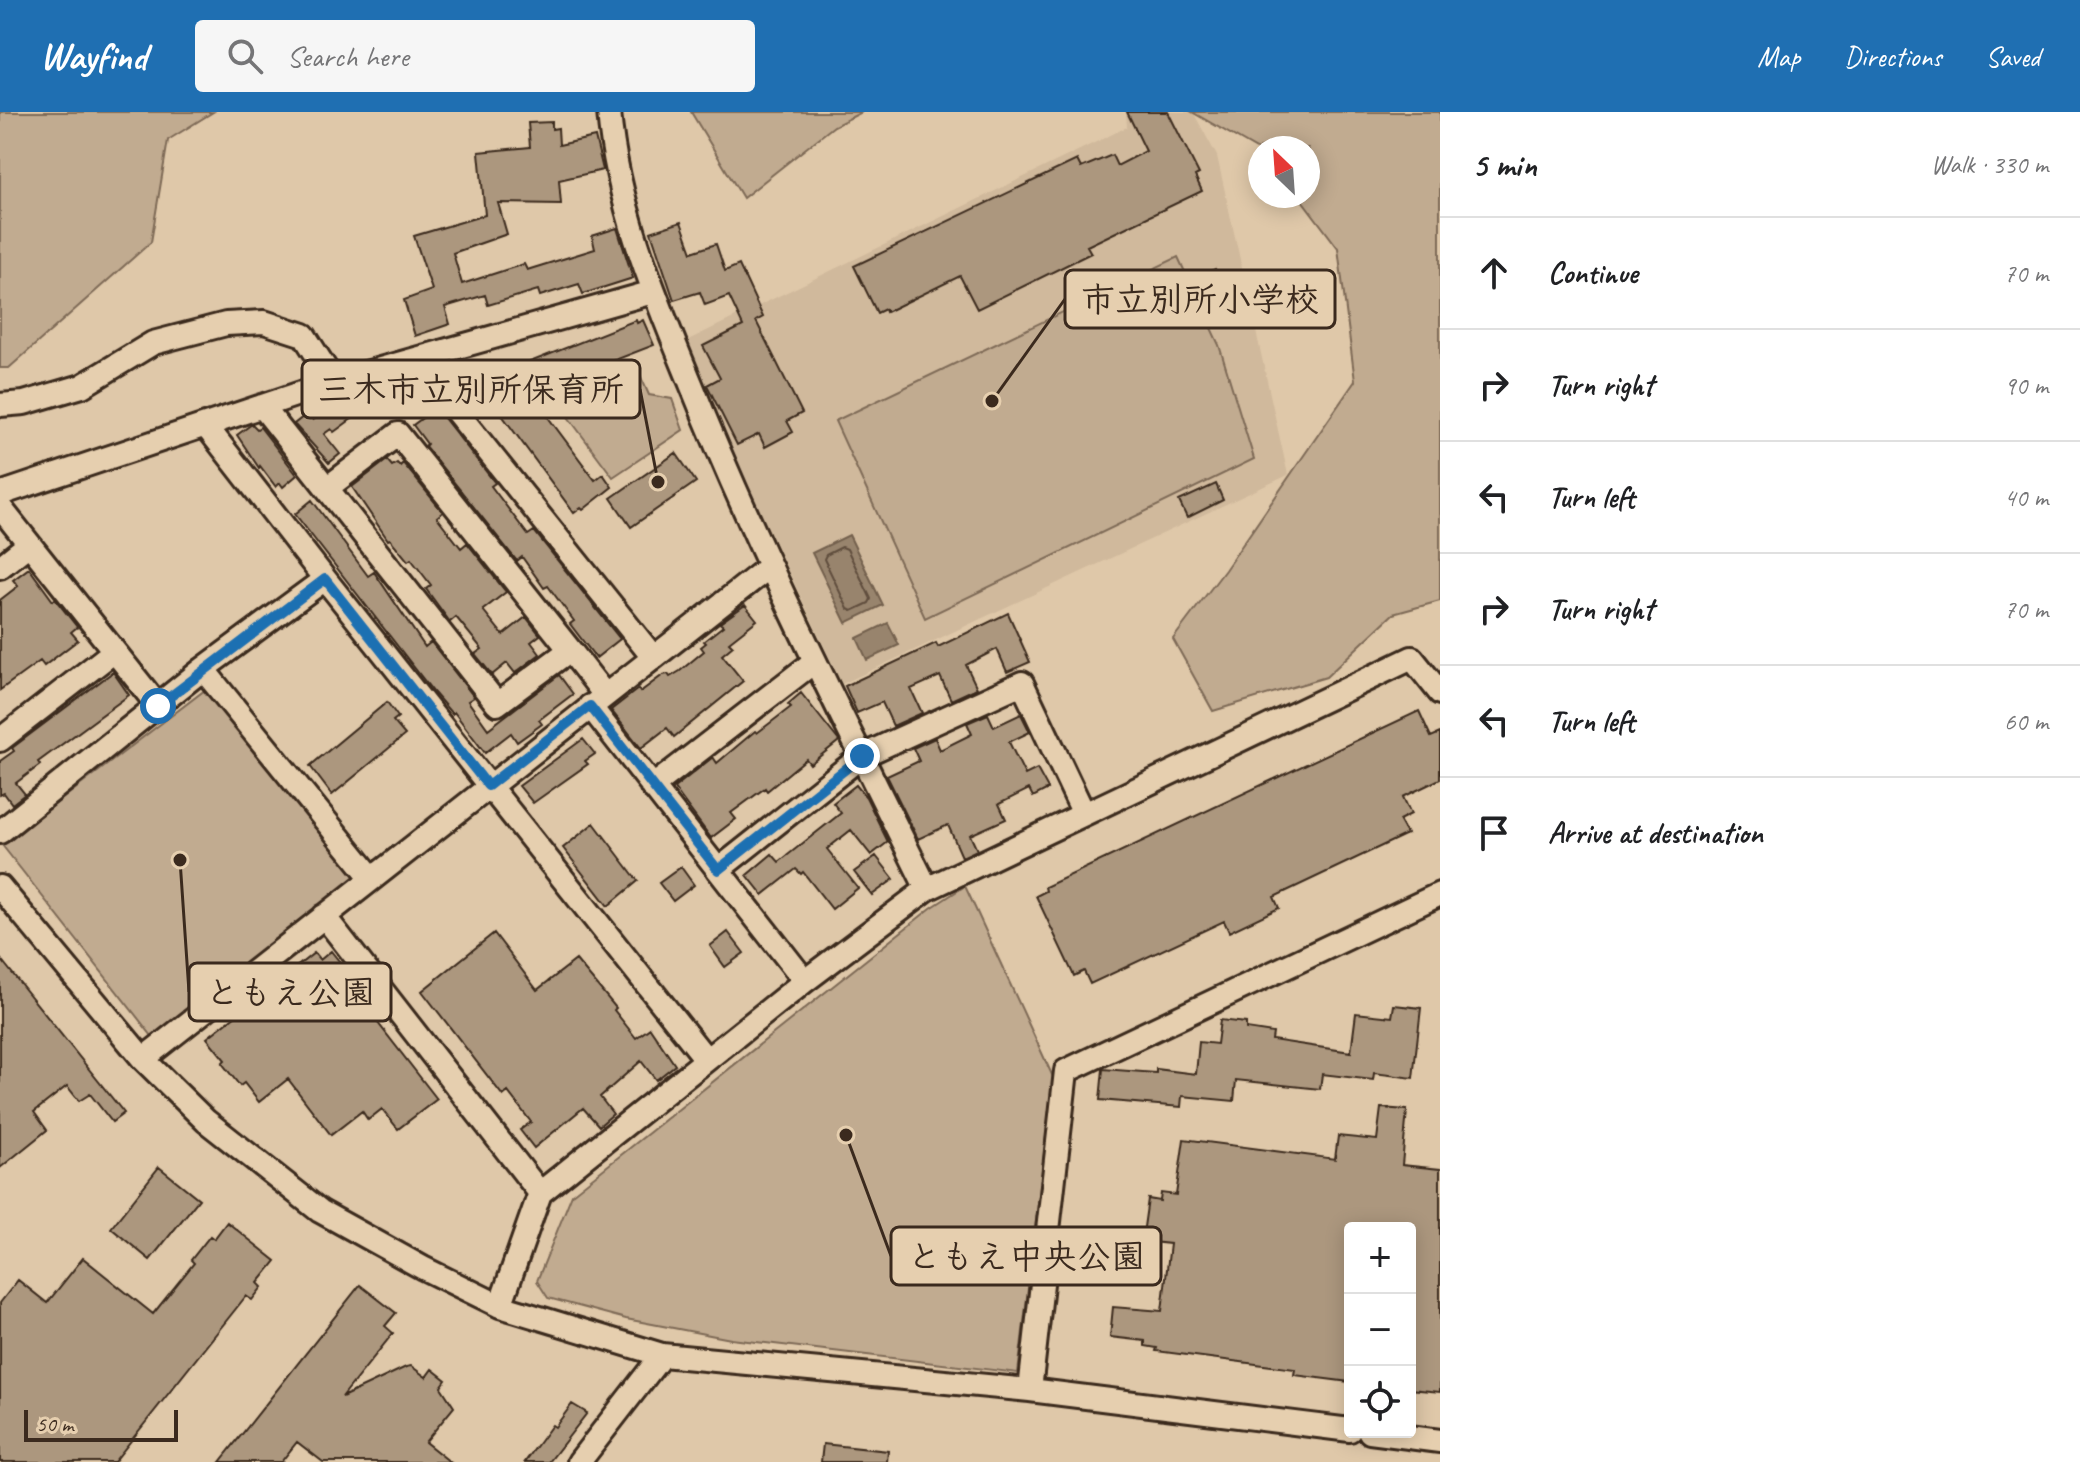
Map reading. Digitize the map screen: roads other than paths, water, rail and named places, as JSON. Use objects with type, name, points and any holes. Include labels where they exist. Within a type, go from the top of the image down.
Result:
[{"type":"street","points":[[609,112],[613,158],[653,292],[727,473],[769,567],[927,889]]},
{"type":"street","points":[[0,494],[334,382],[653,292]]},
{"type":"street","points":[[0,405],[24,403],[82,386],[153,343],[226,324],[264,322],[304,335],[334,382]]},
{"type":"street","points":[[415,360],[653,657]]},
{"type":"street","points":[[262,406],[497,704],[570,650]]},
{"type":"street","points":[[206,426],[706,1059]]},
{"type":"street","points":[[327,488],[398,434],[570,650],[652,787],[805,981]]},
{"type":"street","points":[[0,507],[158,706]]},
{"type":"street","points":[[0,567],[29,544]]},
{"type":"street","points":[[143,1059],[769,567]]},
{"type":"street","points":[[0,832],[203,669],[325,579]]},
{"type":"street","points":[[0,740],[113,652]]},
{"type":"street","points":[[500,1306],[540,1193],[805,981],[927,889],[1412,658],[1440,693]]},
{"type":"street","points":[[652,787],[815,661]]},
{"type":"street","points":[[203,669],[372,878]]},
{"type":"street","points":[[718,870],[862,756],[1022,683],[1084,814]]},
{"type":"street","points":[[0,887],[143,1059],[206,1121],[320,1211],[500,1306],[662,1355],[1030,1390],[1344,1429]]},
{"type":"street","points":[[1030,1390],[1066,1071],[1440,894]]},
{"type":"street","points":[[324,916],[540,1193]]},
{"type":"street","points":[[579,1462],[662,1355]]},
{"type":"street","points":[[1416,1438],[1440,1441]]},
{"type":"water","points":[[849,535],[883,605],[846,623],[812,553]]},
{"type":"water","points":[[888,623],[899,645],[867,660],[857,638]]},
{"type":"place","name":"市立別所小学校","points":[[992,401]]},
{"type":"place","name":"三木市立別所保育所","points":[[658,482]]},
{"type":"place","name":"ともえ公園","points":[[180,860]]},
{"type":"place","name":"ともえ中央公園","points":[[846,1135]]}]
